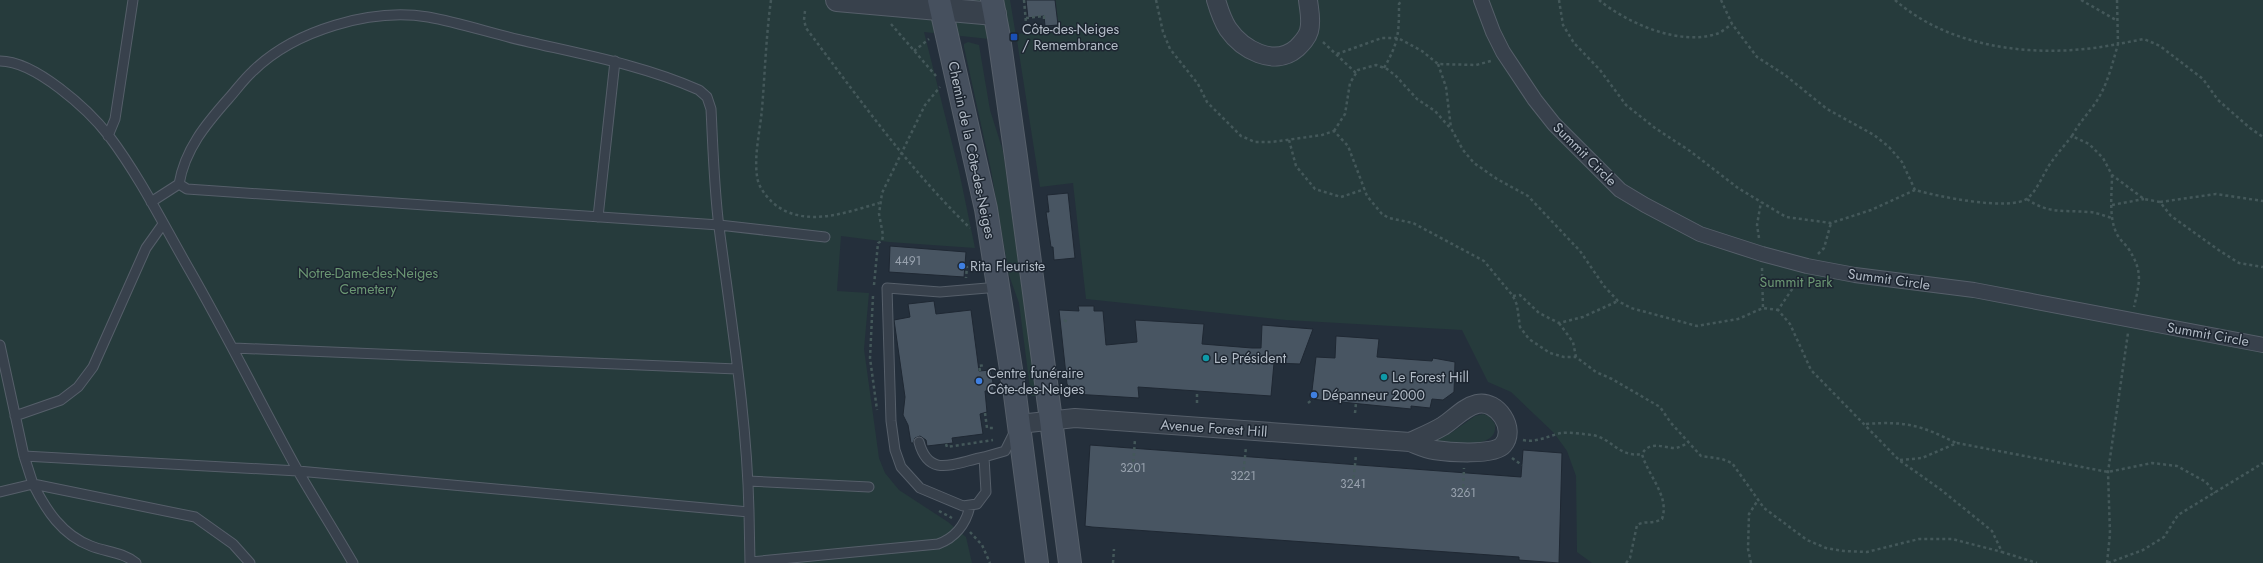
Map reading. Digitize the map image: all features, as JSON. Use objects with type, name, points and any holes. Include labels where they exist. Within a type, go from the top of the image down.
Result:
[{"type":"main road","name":"Chemin de la Côte-des-Neiges","points":[[940,5],[982,184],[1019,424],[1036,563]]},
{"type":"main road","points":[[993,7],[1010,114],[1070,563]]},
{"type":"street","points":[[837,0],[993,7]]},
{"type":"street","points":[[1216,0],[1228,28],[1239,41],[1253,51],[1267,56],[1280,56],[1294,50],[1304,41],[1309,32],[1311,17],[1308,0]]},
{"type":"street","name":"Summit Circle","points":[[1481,0],[1493,32],[1506,56],[1535,100],[1554,124],[1620,190],[1700,234],[1762,254],[1807,266],[1855,275],[1974,290],[2048,305],[2093,311],[2130,320],[2263,344]]},
{"type":"street","name":"Avenue Forest Hill","points":[[1019,424],[1075,418],[1410,442],[1433,450],[1491,451],[1499,448],[1505,442],[1506,425],[1501,414],[1495,408],[1485,404],[1476,404],[1442,426],[1410,442]]},
{"type":"lane","points":[[108,136],[115,119],[133,0]]},
{"type":"lane","points":[[151,202],[179,184],[185,159],[206,124],[254,70],[282,49],[334,25],[364,18],[428,17],[510,38],[615,61],[688,85],[699,90],[707,97],[711,109],[719,225],[737,369],[748,481],[750,563],[938,544],[950,540],[967,516],[970,506]]},
{"type":"lane","points":[[0,60],[24,67],[49,79],[84,109],[108,136],[151,202],[234,348],[298,471],[353,563]]},
{"type":"lane","points":[[598,217],[615,61]]},
{"type":"lane","points":[[179,184],[188,189],[719,225],[825,237]]},
{"type":"lane","points":[[16,416],[62,400],[78,387],[93,367],[146,248],[163,224]]},
{"type":"lane","points":[[984,457],[986,492],[981,501],[970,506],[958,504],[920,488],[906,474],[898,459],[891,421],[887,288],[940,292],[999,287]]},
{"type":"lane","points":[[0,345],[24,456],[33,484],[45,510],[76,539],[90,546],[119,553],[136,563]]},
{"type":"lane","points":[[234,348],[737,369]]},
{"type":"lane","points":[[919,442],[926,460],[934,465],[943,466],[1005,451],[1019,424]]},
{"type":"lane","points":[[24,456],[298,471],[749,512]]},
{"type":"lane","points":[[748,481],[869,487]]},
{"type":"lane","points":[[0,492],[33,484],[195,516],[233,544],[250,563]]},
{"type":"path","points":[[771,0],[758,143],[757,176],[760,185],[771,201],[780,209],[803,217],[835,215],[879,203]]},
{"type":"path","points":[[1024,0],[1026,23]]},
{"type":"path","points":[[1156,0],[1163,32],[1170,49],[1198,84],[1207,102],[1241,136],[1255,142],[1289,140],[1334,131],[1346,114],[1350,83],[1356,73],[1358,70],[1376,65],[1384,68],[1396,76],[1417,99],[1435,111],[1452,130],[1463,150],[1474,163],[1497,179],[1528,196],[1580,250],[1604,286],[1618,301],[1631,308],[1659,318],[1697,326],[1738,319],[1764,308],[1778,310],[1790,324],[1811,370],[1866,424],[1899,460],[1940,489],[1992,531],[2002,552]]},
{"type":"path","points":[[1384,68],[1394,51],[1398,38],[1399,4],[1402,0]]},
{"type":"path","points":[[1559,0],[1563,25],[1574,43],[1600,70],[1626,104],[1655,128],[1690,151],[1738,188],[1786,217],[1831,223],[1871,210],[1915,190],[1935,196],[1974,201],[2016,204],[2027,199],[2072,136],[2080,120],[2094,106],[2106,85],[2118,44],[2116,20],[2117,0]]},
{"type":"path","points":[[1599,0],[1616,14],[1648,29],[1691,37],[1717,34],[1732,24]]},
{"type":"path","points":[[1721,0],[1732,24],[1757,57],[1785,75],[1827,109],[1874,135],[1889,147],[1902,162],[1915,190]]},
{"type":"path","points":[[1895,0],[1907,10],[1934,27],[1968,40],[2016,50],[2086,50],[2144,39],[2160,46],[2203,79],[2218,100],[2250,128],[2263,137]]},
{"type":"path","points":[[2081,0],[2116,20]]},
{"type":"path","points":[[805,11],[804,20],[806,28],[901,152],[959,217],[975,230]]},
{"type":"path","points":[[1026,18],[1044,16],[1044,20]]},
{"type":"path","points":[[889,20],[940,80]]},
{"type":"path","points":[[1309,32],[1337,54],[1356,73]]},
{"type":"path","points":[[914,51],[931,38]]},
{"type":"path","points":[[1337,54],[1382,38],[1398,38],[1422,51],[1438,64],[1446,87],[1452,130]]},
{"type":"path","points":[[1438,64],[1476,65],[1506,56]]},
{"type":"path","points":[[874,289],[878,243],[882,241],[883,235],[879,214],[879,203],[882,192],[925,105],[943,84]]},
{"type":"path","points":[[1334,131],[1348,146],[1365,189],[1374,206],[1389,218],[1413,223],[1484,261],[1513,296],[1517,305],[1520,327],[1529,339],[1550,353],[1564,357],[1576,357],[1596,372],[1612,378],[1660,407],[1688,443],[1701,456],[1722,459],[1732,463],[1758,500],[1773,516],[1796,530],[1807,540],[1826,548],[1844,552],[1867,552],[1920,539],[1952,540],[2002,552],[2037,563]]},
{"type":"path","points":[[2072,136],[2089,144],[2103,158],[2112,174],[2144,199]]},
{"type":"path","points":[[1289,140],[1296,166],[1315,190],[1341,197],[1365,189]]},
{"type":"path","points":[[2112,174],[2112,218],[2118,236],[2127,246],[2139,265],[2140,279],[2130,320],[2108,472],[2110,534],[2107,563],[2148,547],[2164,537],[2178,515],[2263,463]]},
{"type":"path","points":[[2112,205],[2144,199],[2160,202],[2216,194],[2263,201]]},
{"type":"path","points":[[2027,199],[2037,206],[2050,211],[2089,212],[2112,218]]},
{"type":"path","points":[[1761,202],[1757,225],[1762,254],[1764,308]]},
{"type":"path","points":[[2160,202],[2171,216],[2239,263],[2263,266]]},
{"type":"path","points":[[1778,310],[1807,266],[1824,248],[1831,223]]},
{"type":"path","points":[[965,267],[967,267],[966,278]]},
{"type":"path","points":[[1513,296],[1520,295],[1539,313],[1559,323],[1573,342],[1576,357]]},
{"type":"path","points":[[1559,323],[1583,317],[1618,301]]},
{"type":"path","points":[[1064,320],[1069,323]]},
{"type":"path","points":[[980,371],[979,366],[985,365]]},
{"type":"path","points":[[1197,391],[1197,403]]},
{"type":"path","points":[[1308,404],[1313,399]]},
{"type":"path","points":[[1355,413],[1356,403]]},
{"type":"path","points":[[985,413],[987,428],[993,428]]},
{"type":"path","points":[[1866,424],[1908,423],[1931,430],[1957,443],[2108,472],[2152,462],[2177,466],[2206,482],[2215,493]]},
{"type":"path","points":[[1518,439],[1531,442],[1562,433],[1594,435],[1608,442],[1621,452],[1633,456],[1642,454],[1645,449],[1654,445],[1678,448],[1688,443]]},
{"type":"path","points":[[1133,468],[1135,439]]},
{"type":"path","points":[[946,444],[947,447],[994,440]]},
{"type":"path","points":[[1899,460],[1922,458],[1957,443]]},
{"type":"path","points":[[1244,476],[1246,447]]},
{"type":"path","points":[[1626,563],[1630,558],[1637,525],[1642,523],[1653,524],[1662,519],[1665,510],[1655,479],[1645,466],[1642,454]]},
{"type":"path","points":[[1353,484],[1356,455]]},
{"type":"path","points":[[1512,457],[1522,465]]},
{"type":"path","points":[[1463,493],[1464,463]]},
{"type":"path","points":[[1751,563],[1748,549],[1749,514],[1758,500]]},
{"type":"path","points":[[968,529],[982,545],[990,563]]},
{"type":"path","points":[[1113,563],[1114,548]]},
{"type":"green space","name":"Notre-Dame-des-Neiges Cemetery","points":[[0,0],[1010,0],[1017,42],[924,32],[959,171],[975,248],[889,242],[841,236],[837,291],[869,293],[864,349],[879,458],[885,473],[899,490],[948,522],[966,537],[972,563],[0,563]]},
{"type":"green space","name":"Summit Park","points":[[1055,0],[2263,0],[2263,563],[1592,563],[1577,552],[1576,476],[1567,451],[1554,433],[1511,392],[1488,382],[1462,330],[1286,320],[1086,299],[1073,183],[1040,187],[1016,34],[1058,29]]},
{"type":"green space","points":[[968,42],[979,45],[990,110],[1003,151],[1037,396],[1031,396],[1019,303],[1009,275],[991,170],[964,47],[964,44]]},
{"type":"green space","points":[[1483,414],[1489,416],[1495,424],[1494,433],[1490,438],[1482,442],[1472,444],[1434,443],[1433,439],[1451,433],[1475,416]]},
{"type":"building","points":[[1026,0],[1055,0],[1058,25],[1045,26],[1044,16],[1028,18]]},
{"type":"building","points":[[1068,193],[1075,258],[1054,260],[1046,212],[1049,212],[1047,195]]},
{"type":"building","points":[[890,246],[966,252],[964,277],[889,272]]},
{"type":"building","points":[[934,301],[936,314],[971,310],[979,371],[991,370],[994,390],[985,391],[987,412],[980,414],[983,434],[952,438],[953,443],[927,446],[926,440],[920,436],[915,438],[913,443],[911,443],[908,425],[903,415],[905,397],[894,320],[910,317],[908,304]]},
{"type":"building","points":[[1078,306],[1094,306],[1094,311],[1103,311],[1106,345],[1137,342],[1135,320],[1204,324],[1202,344],[1252,348],[1261,348],[1262,325],[1313,329],[1300,364],[1274,363],[1271,396],[1138,387],[1139,398],[1074,394],[1067,384],[1059,310],[1079,311]]},
{"type":"building","name":"Le Forest Hill","points":[[1336,336],[1379,339],[1377,357],[1432,361],[1433,358],[1455,362],[1454,392],[1443,400],[1432,399],[1430,408],[1411,406],[1411,409],[1311,399],[1316,357],[1335,358]]},
{"type":"building","points":[[1090,445],[1521,477],[1523,450],[1562,453],[1559,563],[1519,560],[1519,557],[1085,526]]},
{"type":"place","name":"Côte-des-Neiges / Remembrance","points":[[1014,37]]},
{"type":"place","name":"Rita Fleuriste","points":[[962,266]]},
{"type":"place","name":"Le Président","points":[[1206,358]]},
{"type":"place","name":"Le Forest Hill","points":[[1384,377]]},
{"type":"place","name":"Centre funéraire Côte-des-Neiges","points":[[979,381]]},
{"type":"place","name":"Dépanneur 2000","points":[[1314,395]]}]
